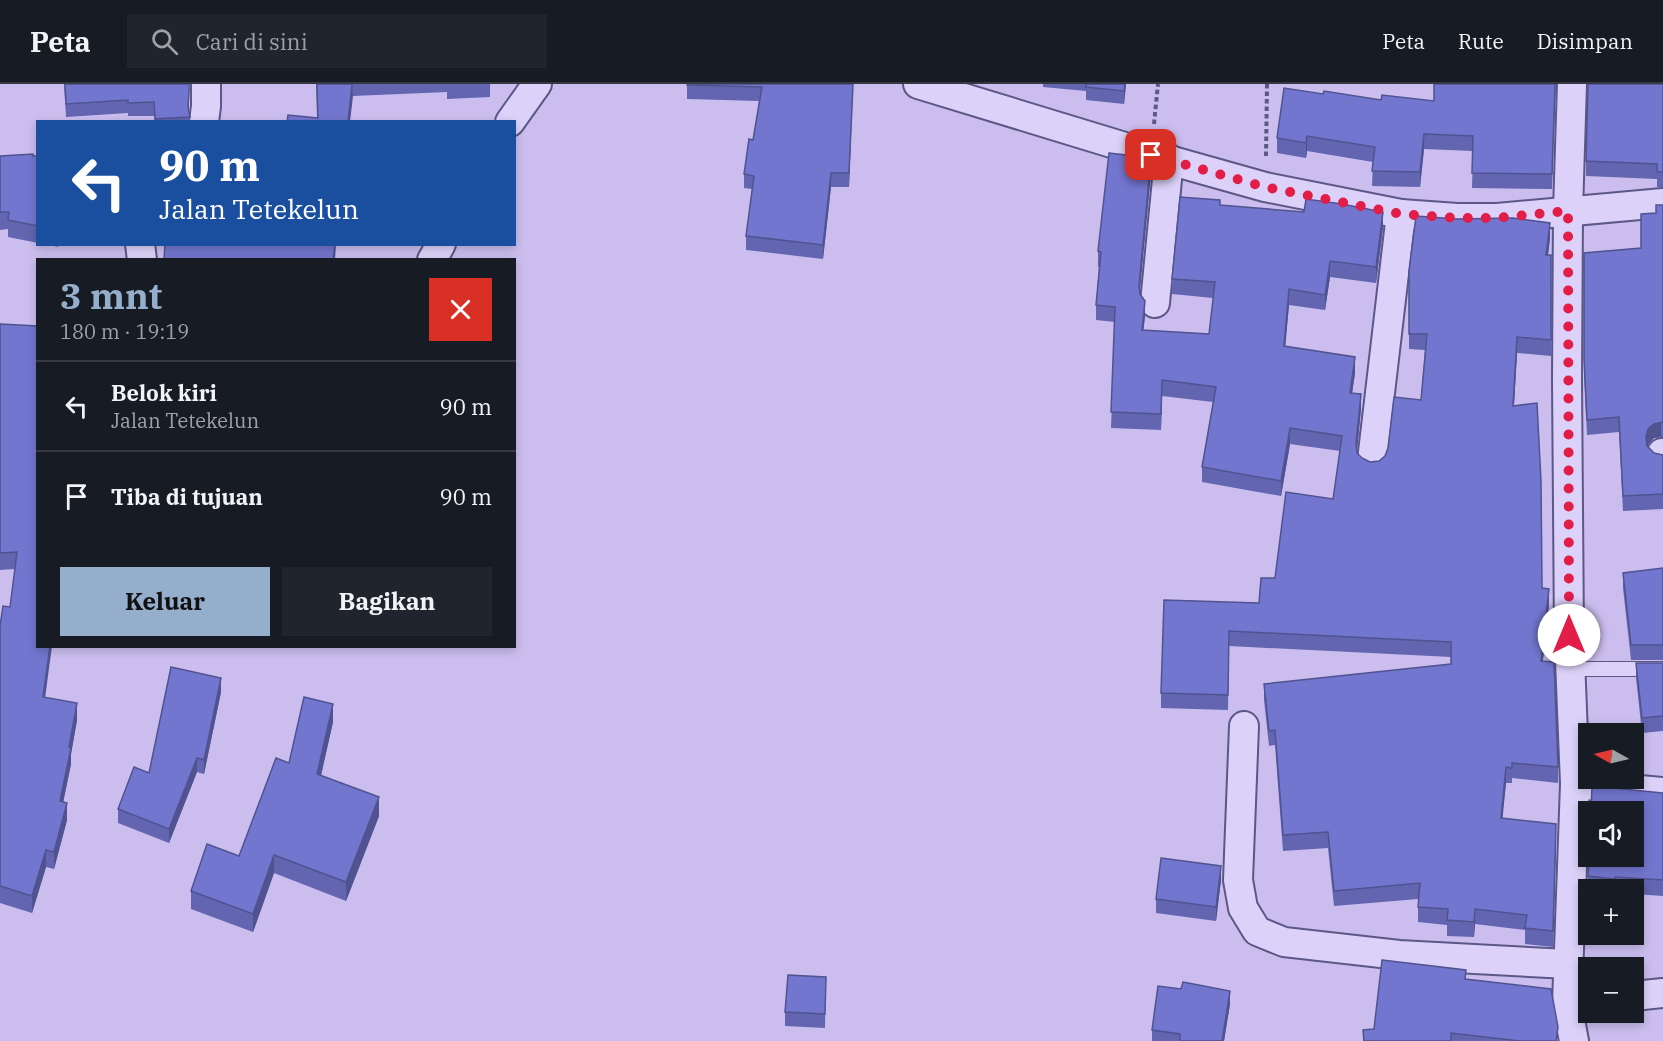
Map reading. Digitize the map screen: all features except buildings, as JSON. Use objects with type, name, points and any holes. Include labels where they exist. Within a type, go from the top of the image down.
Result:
[{"type":"street","points":[[204,120],[206,84]]},
{"type":"street","points":[[511,120],[537,84]]},
{"type":"street","points":[[918,84],[1265,187],[1401,214],[1497,218],[1663,203]]},
{"type":"street","points":[[1572,84],[1568,211],[1568,392],[1570,669],[1575,784],[1568,964],[1578,1003],[1574,1041]]},
{"type":"street","points":[[1155,303],[1160,157]]},
{"type":"street","points":[[1372,460],[1401,214]]},
{"type":"street","points":[[1244,726],[1238,880],[1243,908],[1257,931],[1284,942],[1388,954],[1568,964]]},
{"type":"street","points":[[1575,784],[1663,792]]},
{"type":"street","points":[[1644,995],[1663,993]]},
{"type":"lane","points":[[1570,669],[1663,669]]},
{"type":"path","points":[[1158,84],[1160,157]]},
{"type":"path","points":[[1265,187],[1267,84]]},
{"type":"route","points":[[1151,155],[1265,187],[1401,214],[1497,218],[1568,211],[1569,635]]}]
